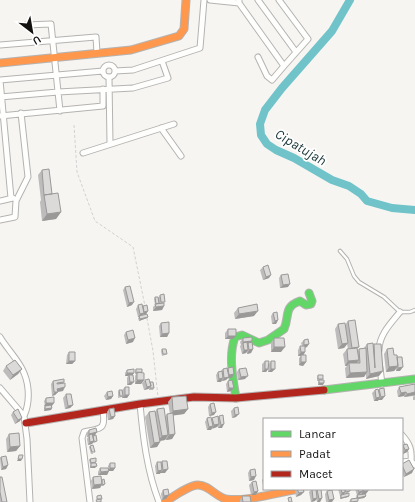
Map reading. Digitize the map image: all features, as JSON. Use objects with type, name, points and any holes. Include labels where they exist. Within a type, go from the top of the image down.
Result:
[{"type":"street","points":[[0,63],[131,50],[179,36],[184,29],[186,0]]},
{"type":"street","points":[[115,71],[133,70],[200,48],[204,0]]},
{"type":"street","points":[[210,0],[239,1],[284,66]]},
{"type":"street","points":[[258,0],[296,52]]},
{"type":"street","points":[[258,57],[268,76],[272,80],[308,40],[279,0]]},
{"type":"street","points":[[26,25],[50,24],[60,110]]},
{"type":"street","points":[[0,45],[96,37],[97,53]]},
{"type":"street","points":[[107,52],[108,65]]},
{"type":"street","points":[[1,97],[133,88],[168,78],[162,61]]},
{"type":"street","points":[[103,71],[104,67],[108,65]]},
{"type":"street","points":[[108,65],[113,66],[115,71]]},
{"type":"street","points":[[0,220],[15,217],[14,198],[2,116],[0,80],[103,71]]},
{"type":"street","points":[[103,71],[105,76],[109,78],[110,144]]},
{"type":"street","points":[[109,78],[114,75],[115,71]]},
{"type":"street","points":[[2,116],[103,106],[103,89]]},
{"type":"street","points":[[0,200],[14,198],[28,177],[21,113]]},
{"type":"street","points":[[82,153],[174,124]]},
{"type":"street","points":[[162,128],[181,156]]},
{"type":"street","points":[[236,398],[233,376],[232,345],[235,337],[244,335],[255,342],[260,343],[266,340],[286,326],[286,314],[291,305],[300,301],[306,305],[311,304],[312,301],[309,293]]},
{"type":"street","points":[[379,353],[380,341],[388,327],[400,312]]},
{"type":"street","points":[[0,336],[21,366],[27,378],[28,407],[25,420],[30,502]]},
{"type":"street","points":[[379,359],[382,384]]},
{"type":"street","points":[[25,420],[103,411],[158,401],[194,397],[236,398],[382,384],[415,379]]},
{"type":"street","points":[[0,388],[25,420]]},
{"type":"street","points":[[140,404],[142,433],[153,485],[159,502]]},
{"type":"street","points":[[90,502],[82,438],[84,432],[95,430],[102,426],[104,421],[103,411]]},
{"type":"street","points":[[403,436],[411,447],[413,463],[403,462]]},
{"type":"street","points":[[164,502],[196,485],[204,486],[221,498],[231,499],[258,497],[295,490]]},
{"type":"lane","points":[[340,251],[347,259],[354,276],[359,282],[384,297],[400,312],[410,312],[415,310]]},
{"type":"path","points":[[74,125],[77,172],[85,196],[95,220],[133,246],[145,306]]},
{"type":"path","points":[[146,314],[158,401]]},
{"type":"building","points":[[49,169],[52,194],[44,195],[42,170]]},
{"type":"building","points":[[58,193],[61,212],[47,214],[44,195]]},
{"type":"building","points":[[268,265],[271,275],[266,277],[263,267]]},
{"type":"building","points":[[288,274],[290,284],[283,285],[281,275]]},
{"type":"building","points":[[130,286],[134,302],[129,303],[125,287]]},
{"type":"building","points":[[164,294],[165,302],[161,302],[160,295]]},
{"type":"building","points":[[155,297],[158,297],[159,303],[156,304]]},
{"type":"building","points":[[164,303],[164,306],[156,307],[155,304]]},
{"type":"building","points":[[142,304],[144,313],[140,314],[138,305]]},
{"type":"building","points":[[257,304],[258,311],[239,314],[238,308]]},
{"type":"building","points":[[147,305],[148,311],[144,312],[143,306]]},
{"type":"building","points":[[277,312],[278,320],[275,321],[273,313]]},
{"type":"building","points":[[147,314],[148,317],[140,319],[139,316]]},
{"type":"building","points":[[355,320],[359,347],[352,348],[348,321]]},
{"type":"building","points":[[169,322],[169,333],[162,334],[161,323]]},
{"type":"building","points":[[345,323],[348,343],[342,344],[338,324]]},
{"type":"building","points":[[228,329],[236,329],[236,336],[228,336]]},
{"type":"building","points":[[133,330],[135,338],[128,340],[126,332]]},
{"type":"building","points":[[252,337],[252,341],[243,342],[243,338]]},
{"type":"building","points":[[274,338],[284,338],[285,347],[274,347]]},
{"type":"building","points":[[308,339],[309,344],[304,345],[304,340]]},
{"type":"building","points":[[247,342],[248,350],[244,350],[243,343]]},
{"type":"building","points":[[252,342],[253,349],[249,350],[248,343]]},
{"type":"building","points":[[373,343],[375,368],[374,344],[381,344],[383,371],[370,374],[367,344]]},
{"type":"building","points":[[300,346],[305,346],[305,352],[301,352]]},
{"type":"building","points":[[357,348],[359,360],[348,361],[347,349]]},
{"type":"building","points":[[366,348],[367,372],[350,373],[349,363],[360,363],[359,349]]},
{"type":"building","points":[[393,348],[394,355],[397,355],[398,366],[389,367],[387,349]]},
{"type":"building","points":[[162,349],[166,349],[167,354],[163,354]]},
{"type":"building","points":[[69,352],[75,352],[75,361],[69,361]]},
{"type":"building","points":[[301,355],[306,355],[306,362],[301,362]]},
{"type":"building","points":[[397,357],[402,357],[403,367],[398,368]]},
{"type":"building","points":[[15,360],[22,369],[13,375],[6,366]]},
{"type":"building","points":[[265,361],[269,361],[268,369],[265,369]]},
{"type":"building","points":[[271,361],[275,361],[275,369],[271,369]]},
{"type":"building","points":[[233,367],[234,374],[229,375],[228,368]]},
{"type":"building","points":[[227,368],[229,377],[224,378],[223,369]]},
{"type":"building","points":[[246,368],[248,376],[241,377],[239,369]]},
{"type":"building","points":[[134,369],[134,373],[127,373],[127,370]]},
{"type":"building","points":[[136,369],[142,369],[142,372],[136,373]]},
{"type":"building","points":[[222,371],[223,378],[219,379],[218,372]]},
{"type":"building","points":[[137,372],[144,373],[144,380],[137,380]]},
{"type":"building","points":[[129,375],[133,375],[134,382],[130,382]]},
{"type":"building","points":[[318,375],[323,375],[323,379],[318,379]]},
{"type":"building","points":[[64,379],[64,382],[57,384],[65,383],[65,387],[57,389],[58,392],[54,392],[53,381]]},
{"type":"building","points":[[149,379],[151,386],[147,387],[145,380]]},
{"type":"building","points":[[232,380],[234,388],[229,388],[228,381]]},
{"type":"building","points":[[319,380],[324,380],[324,383],[319,383]]},
{"type":"building","points":[[150,382],[153,382],[154,388],[150,388]]},
{"type":"building","points":[[415,384],[415,392],[407,394],[406,392],[401,393],[399,387]]},
{"type":"building","points":[[125,387],[129,387],[129,395],[125,395]]},
{"type":"building","points":[[384,388],[385,396],[381,397],[379,389]]},
{"type":"building","points":[[378,389],[380,397],[376,398],[375,390]]},
{"type":"building","points":[[119,390],[122,390],[123,396],[120,396]]},
{"type":"building","points":[[112,391],[113,396],[108,397],[107,392]]},
{"type":"building","points":[[66,394],[71,394],[73,405],[68,406]]},
{"type":"building","points":[[186,396],[188,409],[173,411],[172,397]]},
{"type":"building","points":[[54,397],[54,403],[46,403],[46,398]]},
{"type":"building","points":[[214,403],[216,412],[212,413],[210,404]]},
{"type":"building","points":[[51,405],[52,408],[45,409],[45,406]]},
{"type":"building","points":[[238,407],[239,414],[235,415],[234,408]]},
{"type":"building","points":[[114,408],[115,416],[111,417],[109,409]]},
{"type":"building","points":[[164,408],[168,435],[162,436],[157,409]]},
{"type":"building","points":[[18,409],[22,418],[18,420],[13,412]]},
{"type":"building","points":[[155,411],[160,442],[154,443],[149,412]]},
{"type":"building","points":[[173,413],[175,434],[169,435],[167,414]]},
{"type":"building","points":[[223,415],[224,424],[221,425],[219,416]]},
{"type":"building","points":[[218,416],[219,424],[214,425],[212,418]]},
{"type":"building","points":[[211,417],[213,426],[209,427],[207,418]]},
{"type":"building","points":[[96,428],[97,432],[89,434],[89,430]]},
{"type":"building","points":[[19,433],[20,446],[10,447],[9,434]]},
{"type":"building","points":[[92,434],[94,441],[90,442],[89,435]]},
{"type":"building","points":[[96,435],[97,441],[94,442],[93,436]]},
{"type":"building","points":[[407,444],[409,449],[405,450],[403,445]]},
{"type":"building","points":[[93,445],[95,452],[92,452],[90,446]]},
{"type":"building","points":[[19,455],[23,455],[22,459],[18,459]]},
{"type":"building","points":[[6,456],[8,465],[3,467],[1,457]]},
{"type":"building","points":[[96,458],[96,462],[91,463],[90,459]]},
{"type":"building","points":[[409,460],[414,469],[406,474],[403,463]]},
{"type":"building","points":[[162,461],[167,461],[168,469],[163,470]]},
{"type":"building","points":[[157,462],[161,462],[162,470],[158,471]]},
{"type":"building","points":[[91,463],[96,463],[97,466],[91,467]]},
{"type":"building","points":[[110,463],[115,463],[115,468],[110,468]]},
{"type":"building","points":[[100,468],[108,468],[109,471],[101,472]]},
{"type":"building","points":[[255,469],[256,476],[251,477],[250,470]]},
{"type":"building","points":[[101,476],[102,484],[94,485],[93,477]]},
{"type":"building","points":[[0,477],[2,477],[7,502],[2,502]]},
{"type":"building","points":[[104,479],[105,484],[102,485],[102,480]]},
{"type":"building","points":[[256,481],[258,491],[254,492],[252,482]]},
{"type":"building","points":[[168,489],[169,495],[164,496],[163,490]]},
{"type":"building","points":[[298,490],[303,490],[304,492],[299,493]]},
{"type":"building","points":[[312,490],[316,490],[317,498],[313,499]]},
{"type":"building","points":[[317,490],[321,490],[322,498],[319,499]]},
{"type":"building","points":[[332,490],[334,499],[329,500],[327,491]]},
{"type":"building","points":[[349,493],[349,496],[341,498],[341,495]]},
{"type":"building","points":[[365,494],[366,496],[358,498],[357,495]]},
{"type":"building","points":[[101,495],[102,499],[97,499],[97,496]]},
{"type":"building","points":[[242,496],[250,496],[251,502],[243,502]]},
{"type":"building","points":[[291,497],[292,502],[289,502],[288,498]]},
{"type":"building","points":[[358,498],[358,501],[351,502],[351,499]]},
{"type":"building","points":[[101,499],[101,502],[97,502],[96,500]]},
{"type":"waterway","name":"Cipatujah","points":[[350,0],[332,31],[282,88],[265,110],[260,124],[261,135],[267,144],[276,150],[294,158],[332,180],[349,186],[361,194],[367,201],[392,208],[415,210]]},
{"type":"traffic: fast","points":[[236,398],[231,360],[235,337],[242,335],[259,343],[268,340],[284,329],[291,306],[300,301],[306,305],[311,304],[312,301],[309,293]]},
{"type":"traffic: fast","points":[[324,390],[415,379]]},
{"type":"traffic: slow","points":[[0,63],[131,50],[179,36],[184,29],[186,0]]},
{"type":"traffic: slow","points":[[165,502],[186,489],[198,485],[206,487],[222,498],[235,500],[295,490]]},
{"type":"traffic: jam","points":[[26,423],[140,404],[194,397],[236,398],[324,390]]}]
